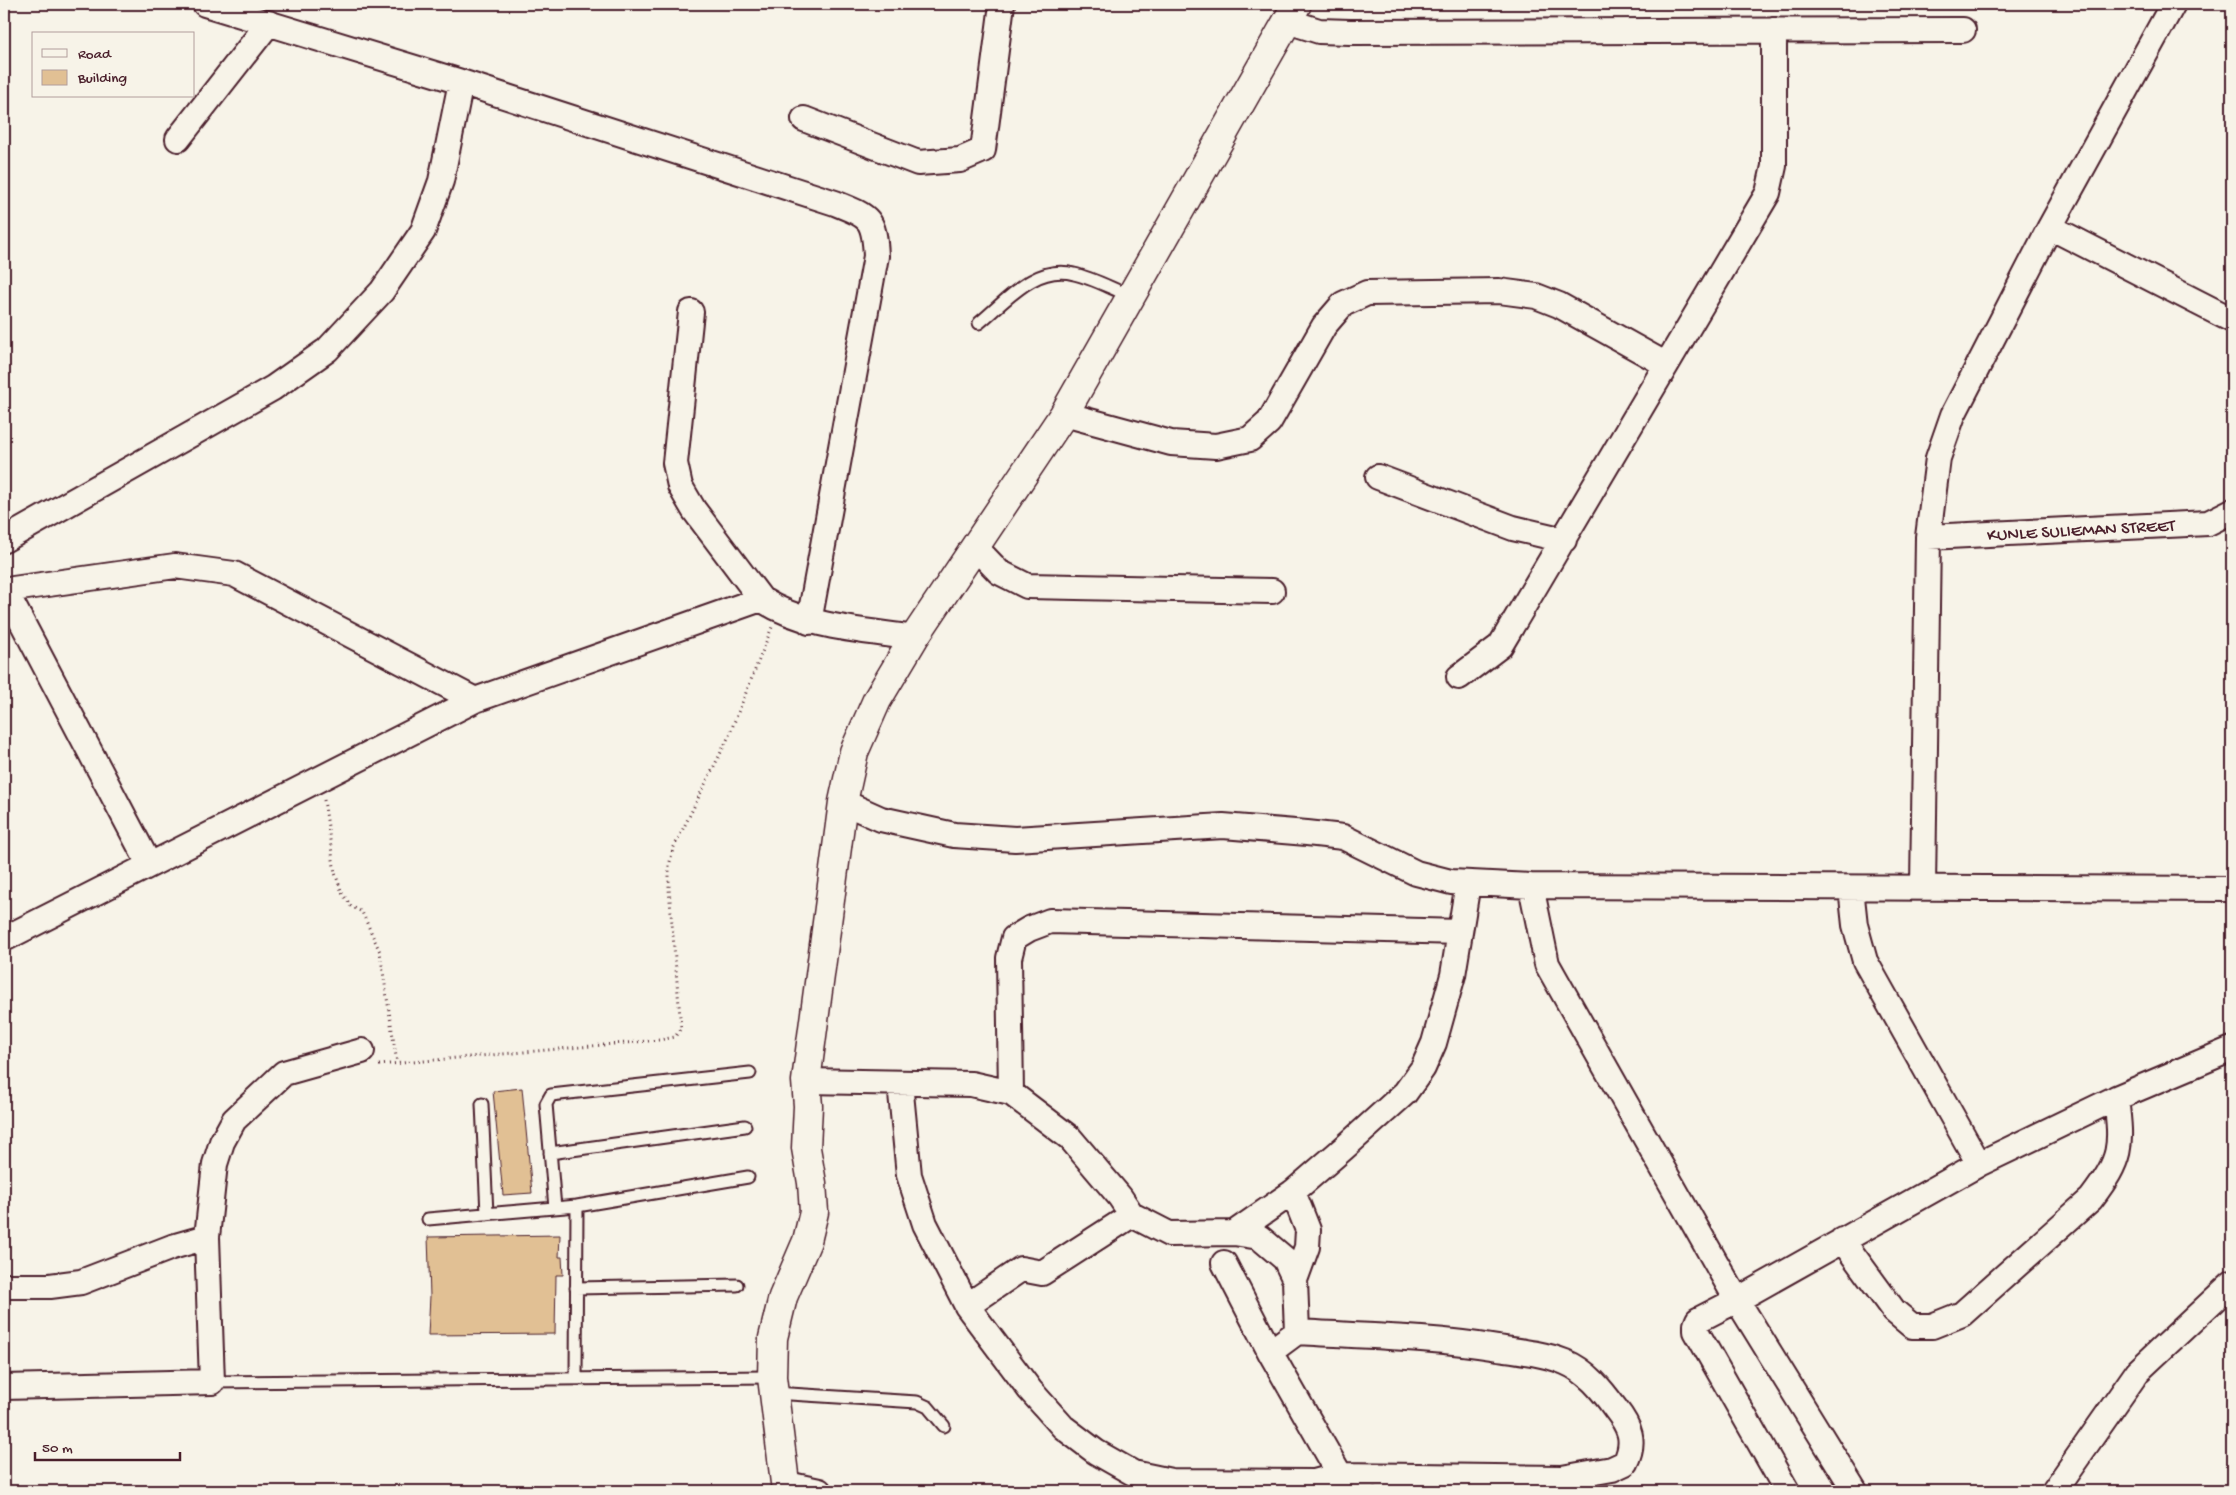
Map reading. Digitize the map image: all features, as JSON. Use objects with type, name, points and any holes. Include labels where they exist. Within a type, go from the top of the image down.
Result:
[{"type":"street","points":[[205,4],[461,82],[835,203],[862,214],[874,230],[876,256],[809,622]]},
{"type":"street","points":[[804,119],[918,163],[960,160],[983,150],[1002,4]]},
{"type":"street","points":[[1923,887],[1928,537],[1938,458],[1953,415],[2050,227],[2173,4]]},
{"type":"street","points":[[819,1491],[787,1488],[773,1385],[773,1338],[783,1297],[807,1241],[814,1212],[812,1183],[806,1148],[808,1106],[806,1081],[843,802],[854,752],[877,700],[914,638],[1064,414],[1292,12],[1319,31],[1350,32],[1963,30]]},
{"type":"street","points":[[178,139],[268,23]]},
{"type":"street","points":[[1459,677],[1500,646],[1564,540],[1665,364],[1768,193],[1774,166],[1774,30]]},
{"type":"street","points":[[4,540],[273,388],[327,350],[382,291],[423,232],[441,181],[461,82]]},
{"type":"street","points":[[2050,227],[2232,320]]},
{"type":"street","points":[[1064,414],[1171,443],[1216,446],[1250,439],[1269,422],[1324,326],[1343,304],[1367,293],[1499,291],[1536,296],[1560,305],[1665,364]]},
{"type":"street","points":[[691,312],[675,463],[680,486],[694,510],[770,605],[809,622],[914,638]]},
{"type":"street","points":[[1378,478],[1513,528],[1564,540]]},
{"type":"street","name":"KUNLE SULIEMAN STREET","points":[[1928,537],[2208,523],[2232,511]]},
{"type":"street","points":[[975,546],[998,572],[1027,586],[1272,591]]},
{"type":"street","points":[[149,864],[5,589],[175,566],[234,574],[475,700]]},
{"type":"street","points":[[5,934],[149,864],[475,700],[770,605]]},
{"type":"street","points":[[843,802],[881,819],[954,835],[1016,839],[1223,826],[1343,837],[1416,873],[1451,882],[1531,886],[2232,889]]},
{"type":"street","points":[[1234,1233],[1293,1192],[1406,1093],[1423,1068],[1434,1043],[1453,974],[1468,883]]},
{"type":"street","points":[[1531,886],[1547,964],[1737,1300],[1855,1491]]},
{"type":"street","points":[[1851,888],[1855,925],[1865,961],[1979,1164]]},
{"type":"street","points":[[1011,1093],[1009,958],[1014,938],[1029,929],[1050,921],[1460,932]]},
{"type":"street","points":[[1786,1491],[1696,1331],[1698,1320],[1979,1164],[2116,1098],[2232,1049]]},
{"type":"street","points":[[4,1387],[212,1382],[207,1237],[215,1164],[222,1142],[234,1120],[284,1073],[366,1058]]},
{"type":"street","points":[[806,1081],[971,1084],[1011,1093],[1070,1138],[1120,1197],[1132,1215],[1170,1234],[1234,1233],[1259,1237],[1285,1259],[1295,1280]]},
{"type":"street","points":[[900,1083],[903,1138],[908,1175],[925,1224],[967,1306],[1030,1390],[1062,1427],[1096,1452],[1133,1473],[1171,1481],[1314,1482],[1340,1475],[1562,1478],[1612,1469],[1625,1463],[1631,1451],[1631,1436],[1622,1417],[1596,1383],[1566,1362],[1520,1351],[1458,1341],[1297,1332],[1270,1352]]},
{"type":"street","points":[[1842,1240],[1894,1311],[1912,1326],[1932,1326],[1962,1314],[2091,1199],[2107,1178],[2116,1160],[2120,1136],[2116,1098]]},
{"type":"street","points":[[1293,1192],[1308,1230],[1307,1247],[1295,1280],[1297,1332]]},
{"type":"street","points":[[967,1306],[1021,1269],[1042,1273],[1132,1215]]},
{"type":"street","points":[[4,1286],[50,1286],[81,1282],[172,1247],[207,1237]]},
{"type":"street","points":[[1224,1263],[1270,1352],[1340,1475]]},
{"type":"street","points":[[2054,1491],[2138,1371],[2232,1283]]},
{"type":"lane","points":[[979,323],[1030,281],[1047,273],[1062,272],[1075,274],[1131,296]]},
{"type":"lane","points":[[555,1208],[546,1104],[551,1094],[750,1073]]},
{"type":"lane","points":[[482,1104],[487,1214]]},
{"type":"lane","points":[[550,1153],[745,1126]]},
{"type":"lane","points":[[428,1219],[577,1206],[748,1177]]},
{"type":"lane","points":[[576,1378],[577,1206]]},
{"type":"lane","points":[[576,1288],[737,1285]]},
{"type":"lane","points":[[212,1382],[576,1378],[773,1385],[916,1402],[928,1407],[944,1426]]},
{"type":"path","points":[[366,1058],[397,1063],[676,1037],[681,1028],[669,889],[669,866],[673,850],[728,738],[770,605]]},
{"type":"path","points":[[319,778],[330,833],[335,873],[342,893],[351,906],[362,912],[380,952],[397,1063]]},
{"type":"building","points":[[522,1088],[532,1193],[503,1195],[493,1091]]},
{"type":"building","points":[[560,1235],[559,1257],[562,1257],[563,1275],[556,1275],[555,1334],[428,1335],[430,1296],[428,1237]]}]
